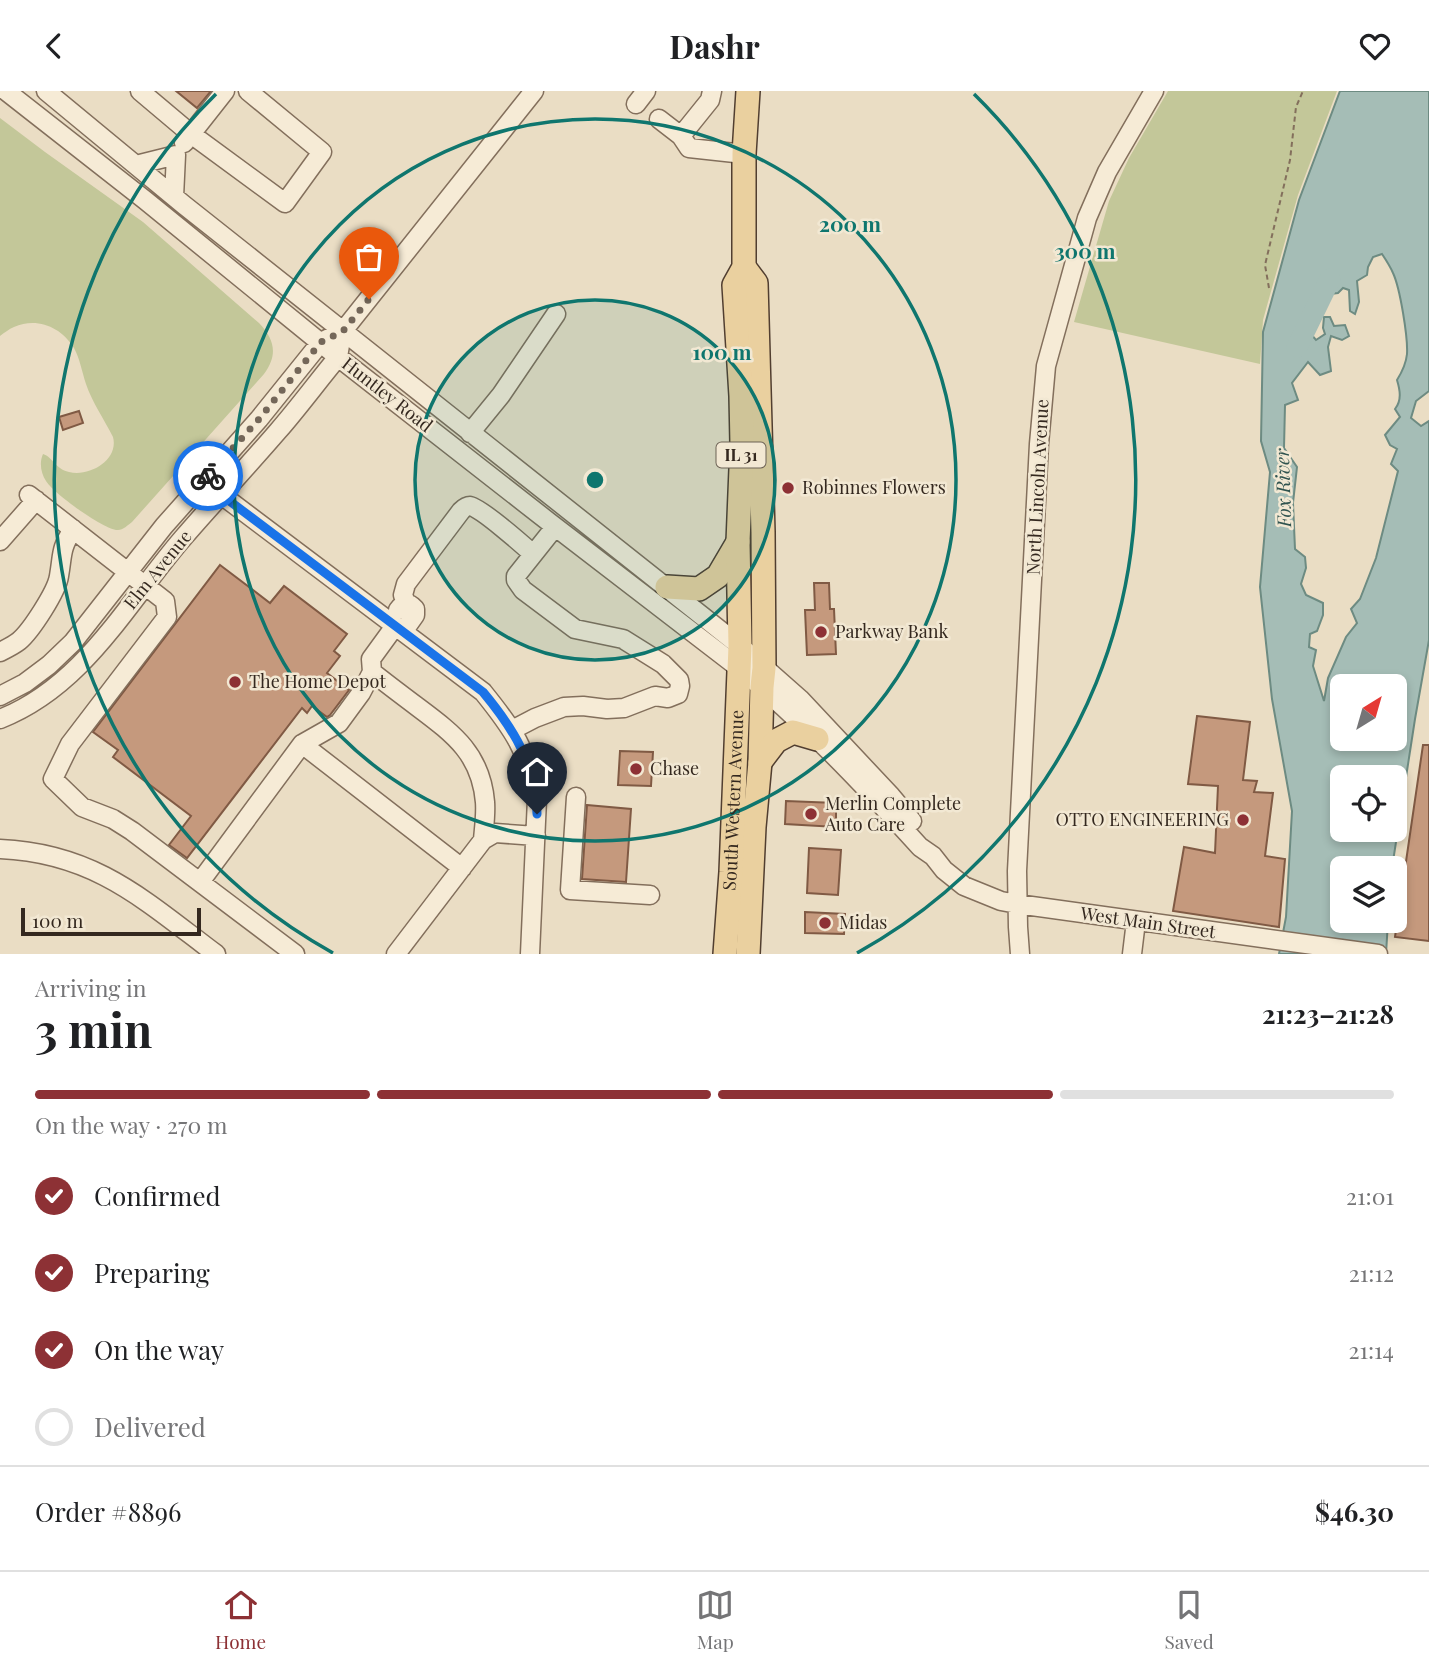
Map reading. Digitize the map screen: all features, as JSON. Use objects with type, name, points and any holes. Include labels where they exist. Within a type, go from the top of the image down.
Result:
[{"type":"main road","name":"IL 31","points":[[739,657],[738,542],[742,444],[734,285],[744,267],[744,154],[748,91]]},
{"type":"main road","name":"South Western Avenue","points":[[744,267],[756,283],[763,532],[760,762],[748,954]]},
{"type":"main road","points":[[667,587],[699,589],[718,576],[738,542]]},
{"type":"main road","name":"South Western Avenue","points":[[725,954],[731,872],[739,657]]},
{"type":"main road","points":[[760,762],[776,741],[793,732],[817,739]]},
{"type":"street","name":"Huntley Road","points":[[6,91],[555,527],[739,657]]},
{"type":"street","name":"Huntley Road","points":[[46,91],[174,197],[667,587],[739,657]]},
{"type":"street","points":[[140,91],[191,134],[285,203],[322,152],[248,91]]},
{"type":"street","points":[[174,197],[176,155],[225,91]]},
{"type":"street","name":"Elm Avenue","points":[[0,696],[33,677],[73,642],[128,571],[259,419],[321,342],[343,331],[534,91]]},
{"type":"street","name":"North Lincoln Avenue","points":[[1020,954],[1017,871],[1046,366],[1087,218],[1107,173],[1154,91]]},
{"type":"street","points":[[681,136],[711,95]]},
{"type":"street","points":[[659,119],[681,136],[690,148],[744,154]]},
{"type":"street","points":[[136,165],[176,155]]},
{"type":"street","points":[[470,433],[501,395],[556,313]]},
{"type":"street","name":"Elm Avenue","points":[[0,719],[43,697],[81,666],[182,539],[281,429],[338,356],[343,331]]},
{"type":"street","points":[[203,481],[483,692],[512,730],[532,773],[537,799],[530,954]]},
{"type":"street","points":[[0,541],[32,498],[165,601],[167,617],[70,744],[53,779],[82,807],[113,819],[132,831],[295,954]]},
{"type":"street","points":[[200,882],[302,744],[339,723],[361,693],[372,672],[371,659],[396,627],[402,605],[405,603],[403,595],[406,584],[461,511],[472,506],[484,513],[533,554]]},
{"type":"street","points":[[512,730],[564,707],[624,708],[655,697],[668,698],[678,694],[680,686],[679,680],[663,664],[624,639],[575,629],[523,590],[516,576],[555,527]]},
{"type":"street","points":[[0,652],[20,640],[52,597],[59,578],[62,551],[73,529]]},
{"type":"street","name":"West Main Street","points":[[739,657],[763,677],[800,699],[891,796],[928,840],[933,856]]},
{"type":"street","points":[[372,672],[463,744],[474,761],[482,782],[485,804],[483,840]]},
{"type":"street","name":"West Main Street","points":[[763,677],[817,739],[919,847],[933,856],[944,870],[964,886],[1001,901],[1017,904],[1378,954]]},
{"type":"street","points":[[302,744],[462,868]]},
{"type":"street","points":[[576,797],[570,890],[650,895]]},
{"type":"street","points":[[396,954],[483,840],[495,833],[536,836]]},
{"type":"street","points":[[0,849],[44,854],[106,876],[147,901],[216,954]]},
{"type":"street","points":[[1132,954],[1136,921]]},
{"type":"path","points":[[1269,288],[1265,265],[1290,160],[1296,107],[1303,91]]},
{"type":"green space","points":[[1168,91],[1337,91],[1298,195],[1263,320],[1260,364],[1074,322],[1109,201],[1129,158]]},
{"type":"green space","points":[[0,118],[143,222],[259,323],[273,348],[264,374],[132,522],[120,530],[111,529],[68,502],[50,486],[42,471],[43,454],[64,470],[77,473],[101,465],[112,453],[113,437],[89,391],[74,348],[55,329],[40,324],[23,324],[0,336]]},
{"type":"water","points":[[1340,91],[1429,91],[1429,391],[1416,401],[1411,418],[1421,426],[1429,421],[1429,640],[1407,771],[1407,765],[1330,765],[1330,842],[1396,842],[1394,856],[1330,856],[1330,933],[1387,933],[1386,954],[1279,954],[1286,917],[1292,811],[1272,699],[1260,587],[1270,472],[1261,441],[1263,332],[1299,200]],"holes":[[[1382,254],[1392,270],[1403,313],[1407,346],[1406,361],[1397,380],[1400,399],[1395,409],[1400,417],[1385,435],[1390,445],[1397,449],[1391,464],[1398,471],[1376,558],[1360,599],[1351,609],[1357,623],[1346,637],[1328,678],[1324,701],[1313,666],[1316,650],[1309,647],[1310,634],[1317,631],[1323,615],[1323,603],[1306,595],[1301,584],[1306,568],[1305,557],[1295,549],[1293,503],[1297,467],[1284,448],[1285,405],[1298,400],[1292,383],[1308,362],[1320,375],[1331,371],[1328,347],[1331,336],[1342,340],[1349,336],[1345,325],[1334,326],[1330,317],[1324,317],[1325,334],[1316,340],[1310,333],[1309,319],[1315,302],[1323,306],[1330,294],[1338,293],[1343,288],[1349,290],[1350,311],[1355,314],[1359,302],[1357,281],[1367,275],[1373,257]]]},
{"type":"building","points":[[176,91],[211,91],[197,108]]},
{"type":"building","points":[[79,411],[83,423],[63,430],[59,417]]},
{"type":"building","name":"The Home Depot","points":[[220,565],[270,603],[284,586],[347,634],[334,651],[340,656],[327,673],[349,690],[327,717],[312,706],[307,713],[302,708],[187,858],[169,845],[191,816],[113,757],[118,750],[93,732]]},
{"type":"building","name":"Parkway Bank","points":[[814,583],[829,583],[830,609],[834,609],[836,654],[807,655],[805,610],[815,610]]},
{"type":"building","name":"OTTO ENGINEERING","points":[[1197,716],[1250,722],[1243,780],[1257,781],[1254,792],[1273,793],[1265,856],[1285,859],[1279,927],[1173,911],[1184,847],[1215,853],[1218,786],[1188,784]]},
{"type":"building","points":[[1423,745],[1429,745],[1429,941],[1395,937],[1396,933],[1407,933],[1407,856]]},
{"type":"building","name":"Chase","points":[[620,751],[653,752],[651,786],[618,785]]},
{"type":"building","name":"Merlin Complete Auto Care","points":[[786,801],[836,803],[836,827],[785,824]]},
{"type":"building","points":[[587,805],[631,809],[626,882],[582,879]]},
{"type":"building","points":[[809,848],[841,850],[838,895],[807,893]]},
{"type":"building","name":"Midas","points":[[805,912],[845,914],[844,934],[805,933]]},
{"type":"waterway","name":"Fox River","points":[[1297,347],[1330,279]]},
{"type":"way so far","points":[[208,476],[259,419],[321,342],[343,331],[369,299]]},
{"type":"place","name":"Robinnes Flowers","points":[[788,488]]},
{"type":"place","name":"Parkway Bank","points":[[821,632]]},
{"type":"place","name":"The Home Depot","points":[[235,682]]},
{"type":"place","name":"Chase","points":[[636,769]]},
{"type":"place","name":"Merlin Complete Auto Care","points":[[811,814]]},
{"type":"place","name":"OTTO ENGINEERING","points":[[1243,820]]},
{"type":"place","name":"Midas","points":[[825,923]]},
{"type":"route","points":[[208,476],[203,481],[483,692],[512,730],[524,751],[532,773],[537,814]]}]
